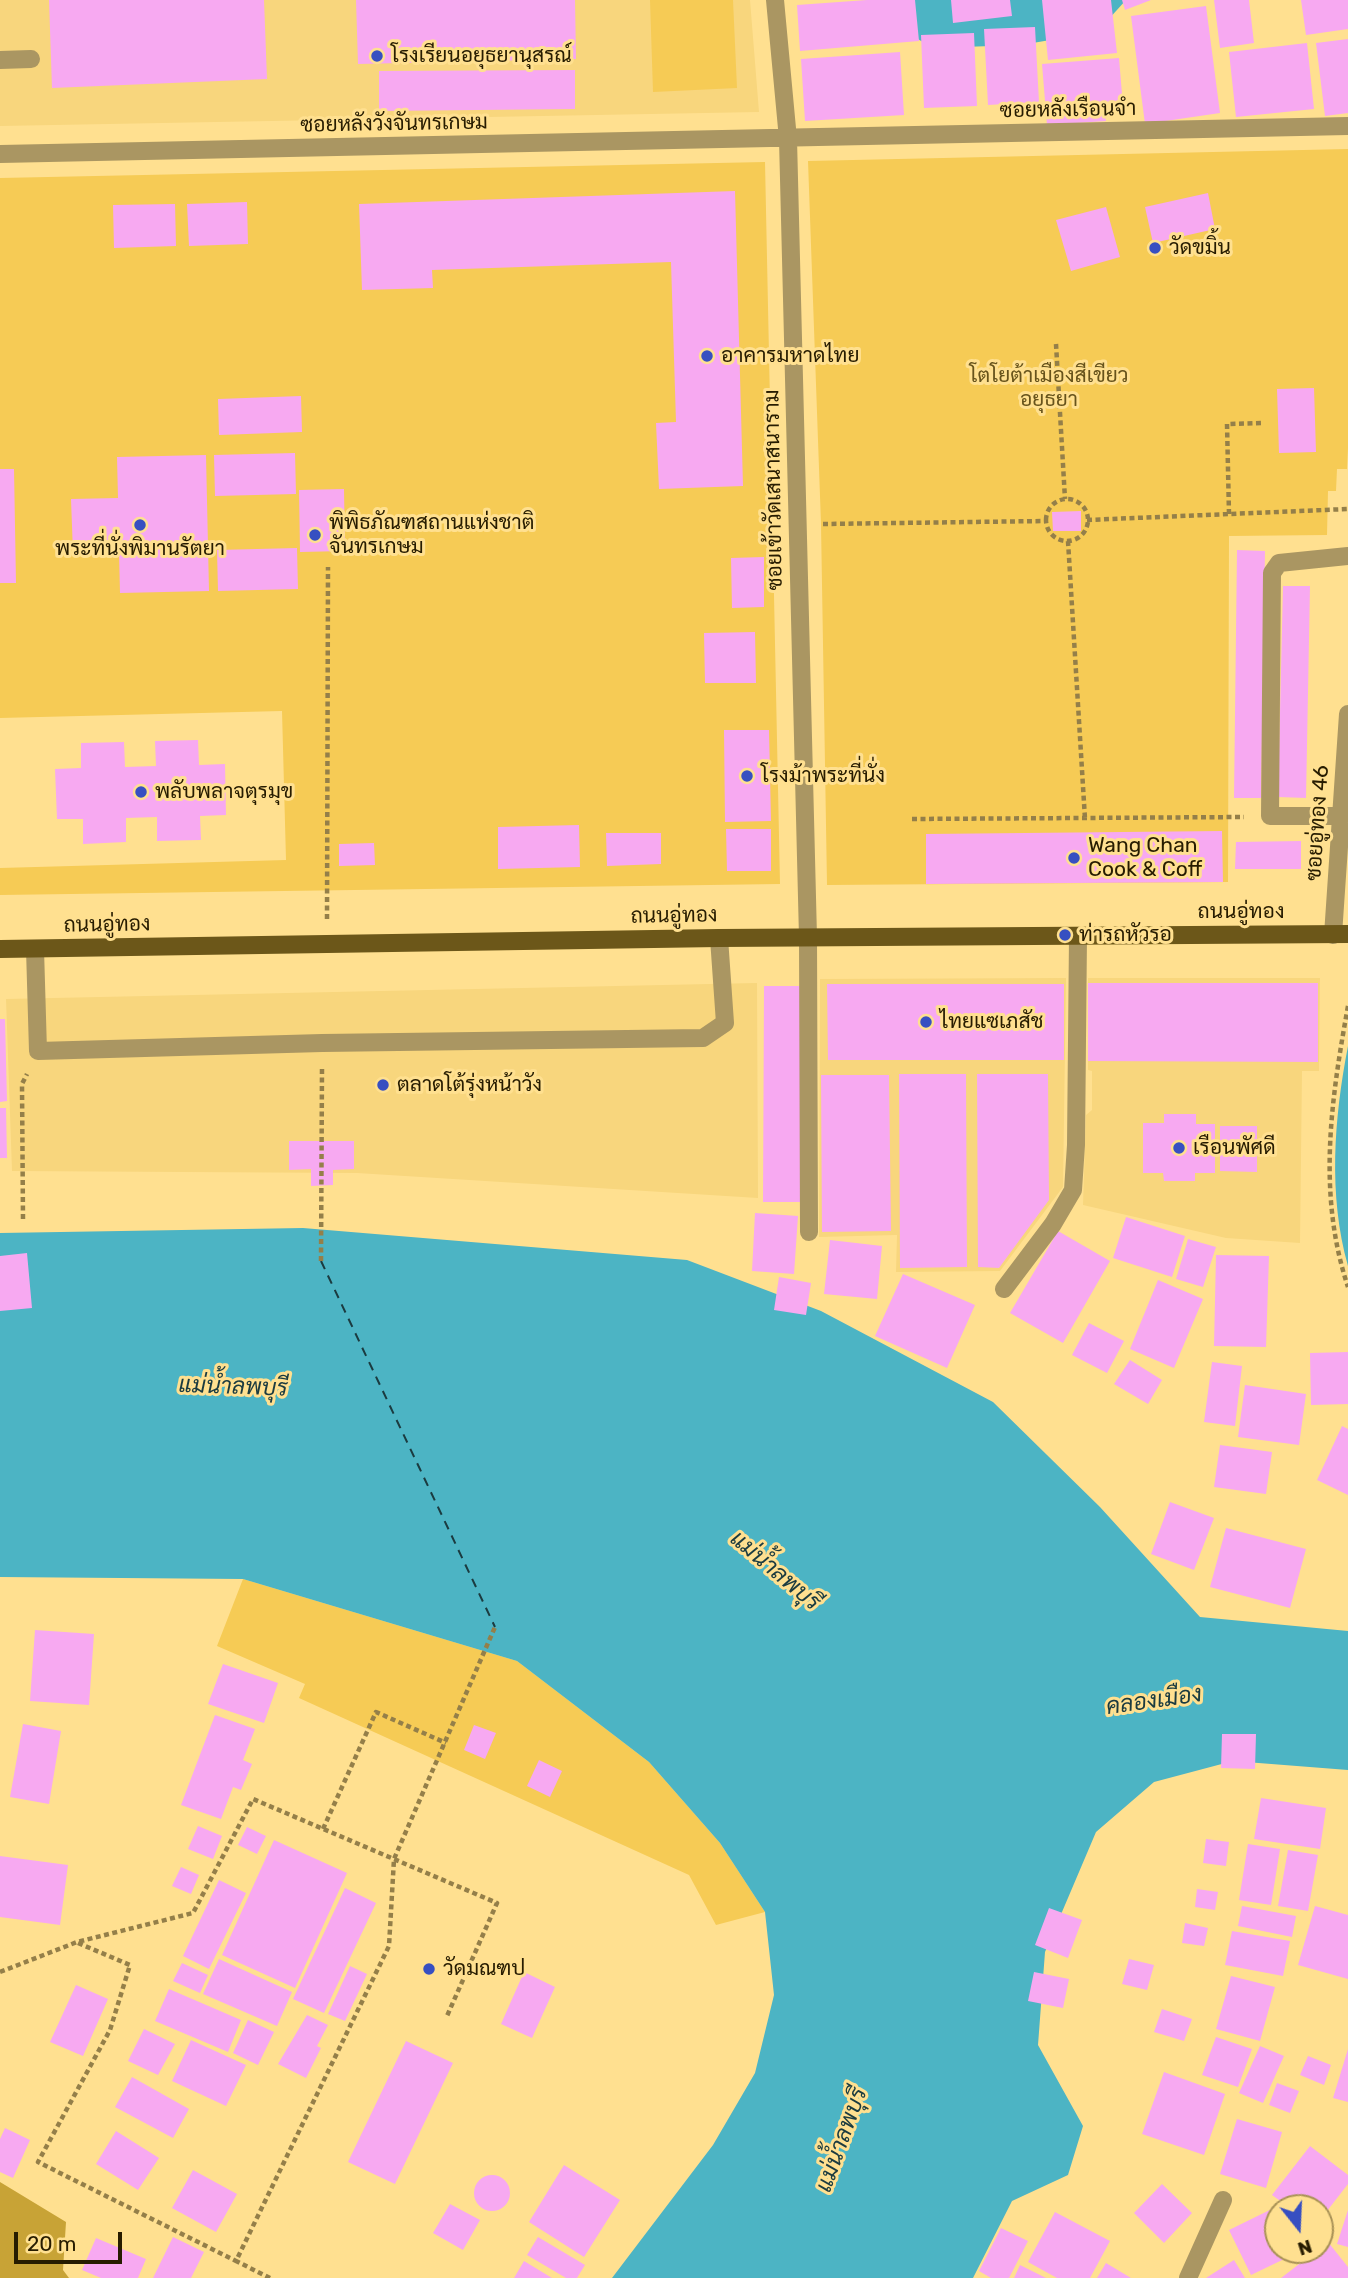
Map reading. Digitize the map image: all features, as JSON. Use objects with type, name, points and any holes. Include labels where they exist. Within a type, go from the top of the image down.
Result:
[{"type":"main road","name":"ถนนอู่ทอง","points":[[0,949],[808,937],[1341,934]]},
{"type":"street","name":"ซอยเข้าวัดเสนาสนาราม","points":[[775,0],[788,139],[808,937],[809,1233]]},
{"type":"street","points":[[0,60],[31,59]]},
{"type":"street","name":"ซอยหลังเรือนจำ","points":[[788,139],[1348,126]]},
{"type":"street","name":"ซอยหลังวังจันทรเกษม","points":[[0,154],[788,139]]},
{"type":"street","points":[[1342,816],[1270,816],[1272,573],[1279,563],[1348,556]]},
{"type":"street","name":"ซอยอู่ทอง 46","points":[[1341,934],[1342,816],[1348,714]]},
{"type":"street","points":[[1004,1289],[1053,1224],[1073,1190],[1076,1145],[1078,936]]},
{"type":"street","points":[[35,949],[38,1051],[322,1042],[703,1038],[725,1023],[719,938]]},
{"type":"street","points":[[1188,2278],[1223,2200]]},
{"type":"path","points":[[1056,344],[1065,499]]},
{"type":"path","points":[[1229,514],[1227,424],[1263,423]]},
{"type":"path","points":[[1065,499],[1074,500],[1083,507],[1087,520],[1087,528],[1080,536],[1068,541],[1059,540],[1050,533],[1046,521],[1054,504],[1065,499]]},
{"type":"path","points":[[1087,520],[1348,509]]},
{"type":"path","points":[[797,526],[1046,521]]},
{"type":"path","points":[[1068,541],[1085,818]]},
{"type":"path","points":[[327,944],[328,567]]},
{"type":"path","points":[[912,819],[1270,816]]},
{"type":"path","points":[[1348,1006],[1335,1077],[1328,1172],[1332,1230],[1346,1269],[1348,1287]]},
{"type":"path","points":[[321,1261],[322,1042]]},
{"type":"path","points":[[23,1219],[22,1084],[38,1051]]},
{"type":"path","points":[[236,2261],[389,1947],[394,1859],[495,1627]]},
{"type":"path","points":[[323,1829],[376,1712],[446,1743]]},
{"type":"path","points":[[0,1972],[76,1942],[192,1913],[253,1799],[498,1903],[447,2016]]},
{"type":"path","points":[[76,1942],[130,1965],[110,2030],[38,2162],[270,2278]]},
{"type":"shaded area","name":"โรงเรียนอยุธยานุสรณ์","points":[[0,0],[750,0],[759,112],[0,126]]},
{"type":"shaded area","points":[[1066,978],[1063,1187],[1000,1271],[896,1272],[897,1235],[819,1237],[820,979]]},
{"type":"shaded area","points":[[1088,978],[1320,978],[1319,1071],[1302,1071],[1300,1243],[1226,1238],[1083,1205],[1086,1115],[1092,1110],[1092,1071],[1088,1070]]},
{"type":"shaded area","name":"ตลาดโต้รุ่งหน้าวัง","points":[[757,983],[758,1198],[357,1173],[12,1171],[6,999]]},
{"type":"shaded area","points":[[0,2182],[66,2222],[63,2270],[69,2278],[0,2278]]},
{"type":"green space","points":[[650,0],[733,0],[737,88],[653,92]]},
{"type":"green space","name":"โตโยต้าเมืองสีเขียว อยุธยา","points":[[1348,149],[1347,469],[1337,469],[1336,491],[1328,491],[1327,535],[1229,536],[1228,882],[827,885],[821,524],[808,161]]},
{"type":"green space","points":[[765,162],[780,884],[0,895],[0,868],[286,860],[282,711],[0,718],[0,178]]},
{"type":"green space","points":[[243,1579],[517,1661],[649,1762],[720,1843],[765,1912],[716,1925],[689,1875],[299,1698],[305,1684],[217,1646]]},
{"type":"water","points":[[907,0],[1126,0],[1097,32],[1021,45],[933,48],[911,35]]},
{"type":"water","points":[[1348,1046],[1348,1266],[1338,1212],[1335,1156],[1339,1101]]},
{"type":"water","points":[[303,1228],[687,1260],[821,1311],[993,1402],[1100,1507],[1200,1617],[1348,1631],[1348,1770],[1233,1761],[1154,1782],[1096,1832],[1045,1952],[1038,2045],[1083,2126],[1068,2175],[1012,2201],[973,2278],[612,2278],[713,2145],[755,2073],[774,1995],[765,1912],[720,1843],[649,1762],[517,1661],[243,1579],[0,1577],[0,1233]]},
{"type":"building","points":[[49,0],[264,0],[267,79],[52,88]]},
{"type":"building","points":[[356,0],[575,0],[576,59],[358,64]]},
{"type":"building","points":[[915,0],[919,41],[800,51],[797,5]]},
{"type":"building","points":[[951,0],[1010,0],[1012,16],[953,23]]},
{"type":"building","points":[[1042,0],[1111,0],[1117,53],[1048,60]]},
{"type":"building","points":[[1122,0],[1151,0],[1125,10]]},
{"type":"building","points":[[1214,0],[1249,0],[1254,43],[1220,48]]},
{"type":"building","points":[[1301,0],[1348,0],[1348,29],[1306,35]]},
{"type":"building","points":[[1206,6],[1220,113],[1145,124],[1131,16]]},
{"type":"building","points":[[1035,27],[1039,102],[988,105],[984,29]]},
{"type":"building","points":[[974,33],[977,106],[924,108],[921,35]]},
{"type":"building","points":[[1348,39],[1348,113],[1325,116],[1316,43]]},
{"type":"building","points":[[1307,43],[1314,109],[1236,117],[1229,52]]},
{"type":"building","points":[[900,52],[904,115],[805,121],[801,59]]},
{"type":"building","points":[[1119,58],[1123,106],[1104,107],[1106,121],[1047,125],[1042,64]]},
{"type":"building","points":[[575,70],[575,109],[379,111],[379,71]]},
{"type":"building","name":"อาคารมหาดไทย","points":[[735,191],[743,486],[659,489],[656,423],[676,422],[671,262],[432,270],[433,288],[362,290],[359,204]]},
{"type":"building","points":[[1208,193],[1215,229],[1153,243],[1145,207]]},
{"type":"building","points":[[247,202],[248,244],[189,246],[187,204]]},
{"type":"building","points":[[175,204],[176,246],[114,248],[113,205]]},
{"type":"building","points":[[1106,207],[1120,257],[1071,271],[1056,220]]},
{"type":"building","points":[[1314,388],[1316,452],[1279,453],[1277,389]]},
{"type":"building","points":[[301,396],[302,432],[219,435],[218,399]]},
{"type":"building","points":[[295,453],[296,494],[215,496],[214,455]]},
{"type":"building","name":"พระที่นั่งพิมานรัตยา","points":[[206,455],[209,591],[120,593],[119,552],[73,553],[71,499],[118,498],[117,457]]},
{"type":"building","points":[[0,469],[14,469],[16,583],[0,583]]},
{"type":"building","points":[[344,489],[345,551],[300,552],[299,490]]},
{"type":"building","points":[[1081,511],[1081,531],[1053,531],[1052,512]]},
{"type":"building","points":[[297,548],[298,589],[218,591],[217,550]]},
{"type":"building","points":[[1237,550],[1265,551],[1261,798],[1234,798]]},
{"type":"building","points":[[764,557],[764,607],[732,608],[731,558]]},
{"type":"building","points":[[1283,586],[1310,586],[1306,798],[1278,797]]},
{"type":"building","points":[[755,632],[756,683],[705,683],[704,633]]},
{"type":"building","name":"โรงม้าพระที่นั่ง","points":[[724,730],[769,730],[771,821],[725,822]]},
{"type":"building","name":"พลับพลาจตุรมุข","points":[[198,740],[199,765],[225,764],[226,815],[200,816],[201,840],[157,841],[157,817],[126,818],[126,842],[83,844],[83,819],[57,819],[55,769],[81,768],[81,743],[124,742],[125,767],[156,766],[155,741]]},
{"type":"building","points":[[579,825],[580,867],[498,869],[498,827]]},
{"type":"building","points":[[726,829],[771,829],[771,871],[727,871]]},
{"type":"building","name":"Wang Chan Cook & Coff","points":[[1222,831],[1223,882],[926,884],[926,834]]},
{"type":"building","points":[[606,833],[661,833],[661,864],[607,866]]},
{"type":"building","points":[[1301,841],[1301,869],[1235,869],[1236,842]]},
{"type":"building","points":[[374,843],[375,865],[339,866],[339,844]]},
{"type":"building","points":[[1088,983],[1318,983],[1318,1062],[1088,1061]]},
{"type":"building","points":[[827,984],[1064,984],[1064,1060],[828,1060]]},
{"type":"building","points":[[764,986],[800,986],[800,1202],[763,1202]]},
{"type":"building","points":[[0,1019],[5,1019],[7,1101],[0,1102]]},
{"type":"building","points":[[899,1074],[966,1074],[967,1267],[900,1268]]},
{"type":"building","points":[[977,1074],[1048,1074],[1049,1200],[999,1268],[978,1267]]},
{"type":"building","points":[[821,1075],[889,1075],[891,1231],[822,1232]]},
{"type":"building","points":[[0,1108],[6,1108],[7,1158],[0,1158]]},
{"type":"building","name":"เรือนพัศดี","points":[[1164,1114],[1196,1114],[1196,1124],[1215,1124],[1215,1173],[1195,1173],[1195,1181],[1164,1181],[1163,1173],[1143,1173],[1143,1123],[1164,1123]]},
{"type":"building","points":[[1220,1126],[1257,1126],[1257,1172],[1220,1171]]},
{"type":"building","points":[[289,1141],[354,1141],[354,1169],[333,1170],[333,1185],[311,1186],[311,1169],[289,1170]]},
{"type":"building","points":[[755,1213],[798,1216],[794,1274],[752,1271]]},
{"type":"building","points":[[1126,1217],[1185,1236],[1172,1277],[1113,1258]]},
{"type":"building","points":[[1058,1231],[1110,1261],[1063,1343],[1010,1313]]},
{"type":"building","points":[[1188,1239],[1216,1247],[1203,1287],[1176,1279]]},
{"type":"building","points":[[830,1240],[882,1246],[877,1299],[824,1294]]},
{"type":"building","points":[[27,1253],[32,1308],[0,1311],[0,1256]]},
{"type":"building","points":[[1216,1255],[1269,1256],[1266,1347],[1214,1346]]},
{"type":"building","points":[[903,1274],[975,1305],[947,1368],[875,1336]]},
{"type":"building","points":[[779,1277],[811,1283],[806,1315],[774,1310]]},
{"type":"building","points":[[1158,1280],[1203,1299],[1174,1368],[1130,1349]]},
{"type":"building","points":[[1089,1323],[1124,1341],[1107,1373],[1072,1355]]},
{"type":"building","points":[[1348,1352],[1348,1404],[1311,1405],[1310,1353]]},
{"type":"building","points":[[1130,1360],[1162,1380],[1148,1404],[1114,1384]]},
{"type":"building","points":[[1212,1362],[1242,1366],[1235,1426],[1204,1422]]},
{"type":"building","points":[[1245,1385],[1306,1394],[1299,1445],[1238,1437]]},
{"type":"building","points":[[1342,1426],[1348,1429],[1348,1495],[1317,1480]]},
{"type":"building","points":[[1220,1445],[1272,1452],[1266,1494],[1214,1487]]},
{"type":"building","points":[[1170,1502],[1214,1518],[1194,1570],[1151,1554]]},
{"type":"building","points":[[1226,1528],[1306,1549],[1290,1608],[1210,1587]]},
{"type":"building","points":[[35,1630],[94,1634],[89,1705],[30,1701]]},
{"type":"building","points":[[223,1664],[278,1683],[264,1723],[208,1704]]},
{"type":"building","points":[[215,1715],[255,1729],[243,1760],[252,1764],[241,1790],[233,1787],[221,1819],[181,1805]]},
{"type":"building","points":[[23,1724],[61,1731],[49,1804],[10,1797]]},
{"type":"building","points":[[474,1725],[496,1733],[485,1759],[464,1750]]},
{"type":"building","points":[[1222,1734],[1256,1734],[1255,1769],[1221,1768]]},
{"type":"building","points":[[539,1760],[562,1771],[550,1797],[527,1786]]},
{"type":"building","points":[[1261,1798],[1326,1808],[1320,1849],[1254,1839]]},
{"type":"building","points":[[198,1826],[222,1836],[213,1859],[188,1849]]},
{"type":"building","points":[[247,1827],[266,1836],[257,1854],[238,1845]]},
{"type":"building","points":[[1206,1839],[1229,1842],[1226,1866],[1203,1863]]},
{"type":"building","points":[[274,1840],[347,1873],[295,1988],[222,1955]]},
{"type":"building","points":[[1248,1844],[1280,1849],[1271,1905],[1239,1900]]},
{"type":"building","points":[[1288,1850],[1318,1855],[1308,1911],[1278,1906]]},
{"type":"building","points":[[0,1856],[68,1865],[60,1925],[0,1917]]},
{"type":"building","points":[[181,1867],[199,1875],[191,1894],[172,1886]]},
{"type":"building","points":[[219,1880],[246,1893],[209,1969],[183,1956]]},
{"type":"building","points":[[345,1888],[376,1903],[324,2013],[293,1999]]},
{"type":"building","points":[[1197,1889],[1218,1892],[1215,1910],[1195,1907]]},
{"type":"building","points":[[1242,1906],[1296,1916],[1292,1937],[1238,1926]]},
{"type":"building","points":[[1315,1906],[1348,1915],[1348,1979],[1298,1965]]},
{"type":"building","points":[[1049,1908],[1082,1920],[1068,1958],[1035,1945]]},
{"type":"building","points":[[1185,1923],[1208,1928],[1204,1946],[1182,1943]]},
{"type":"building","points":[[1232,1931],[1290,1941],[1283,1976],[1225,1965]]},
{"type":"building","points":[[219,1959],[292,1992],[277,2026],[203,1994]]},
{"type":"building","points":[[1129,1959],[1154,1965],[1147,1990],[1122,1984]]},
{"type":"building","points":[[182,1963],[208,1975],[200,1993],[173,1981]]},
{"type":"building","points":[[350,1966],[367,1974],[345,2021],[328,2014]]},
{"type":"building","points":[[524,1972],[555,1987],[532,2038],[501,2024]]},
{"type":"building","points":[[1034,1972],[1069,1979],[1063,2008],[1028,2001]]},
{"type":"building","points":[[1231,1976],[1275,1987],[1260,2041],[1216,2029]]},
{"type":"building","points":[[76,1985],[108,1999],[83,2056],[50,2042]]},
{"type":"building","points":[[169,1989],[241,2020],[228,2052],[155,2021]]},
{"type":"building","points":[[1162,2009],[1192,2019],[1184,2041],[1154,2032]]},
{"type":"building","points":[[307,2015],[328,2025],[317,2046],[321,2048],[306,2078],[278,2064]]},
{"type":"building","points":[[248,2020],[274,2032],[258,2065],[233,2053]]},
{"type":"building","points":[[144,2029],[175,2044],[158,2075],[128,2061]]},
{"type":"building","points":[[1216,2037],[1252,2049],[1238,2087],[1202,2075]]},
{"type":"building","points":[[191,2040],[246,2065],[226,2106],[172,2081]]},
{"type":"building","points":[[406,2041],[453,2063],[395,2184],[348,2162]]},
{"type":"building","points":[[1260,2046],[1284,2056],[1263,2103],[1239,2093]]},
{"type":"building","points":[[1348,2049],[1348,2102],[1333,2098]]},
{"type":"building","points":[[1308,2056],[1331,2065],[1324,2085],[1300,2075]]},
{"type":"building","points":[[1164,2072],[1225,2094],[1204,2155],[1142,2134]]},
{"type":"building","points":[[132,2077],[189,2109],[173,2138],[115,2107]]},
{"type":"building","points":[[1277,2083],[1299,2091],[1290,2113],[1269,2105]]},
{"type":"building","points":[[1237,2119],[1282,2132],[1266,2188],[1220,2174]]},
{"type":"building","points":[[5,2128],[30,2140],[13,2178],[0,2172],[0,2139]]},
{"type":"building","points":[[116,2131],[159,2158],[138,2190],[96,2164]]},
{"type":"building","points":[[1310,2146],[1348,2175],[1348,2184],[1334,2202],[1334,2194],[1273,2194]]},
{"type":"building","points":[[564,2165],[620,2200],[584,2257],[529,2222]]},
{"type":"building","points":[[193,2170],[237,2194],[216,2232],[172,2208]]},
{"type":"building","points":[[492,2175],[505,2180],[510,2193],[505,2206],[492,2211],[479,2206],[474,2193],[479,2180]]},
{"type":"building","points":[[1162,2184],[1192,2213],[1164,2243],[1134,2213]]},
{"type":"building","points":[[450,2204],[480,2220],[463,2250],[433,2233]]},
{"type":"building","points":[[1348,2210],[1348,2247],[1337,2244]]},
{"type":"building","points":[[1055,2212],[1110,2241],[1090,2278],[1057,2278],[1028,2262]]},
{"type":"building","points":[[1264,2213],[1264,2264],[1274,2264],[1251,2275],[1229,2230]]},
{"type":"building","points":[[1001,2228],[1028,2241],[1009,2278],[991,2278],[979,2271]]},
{"type":"building","points":[[173,2237],[204,2252],[191,2278],[153,2278]]},
{"type":"building","points":[[538,2237],[585,2265],[577,2278],[566,2278],[527,2255]]},
{"type":"building","points":[[96,2238],[146,2259],[138,2278],[101,2278],[82,2270]]},
{"type":"building","points":[[1334,2250],[1348,2267],[1348,2278],[1281,2278],[1299,2264],[1334,2264]]},
{"type":"building","points":[[1234,2260],[1245,2278],[1206,2278]]},
{"type":"building","points":[[524,2261],[552,2278],[514,2278]]},
{"type":"building","points":[[1106,2263],[1131,2278],[1097,2278]]},
{"type":"building","points":[[1020,2265],[1046,2278],[1014,2278]]},
{"type":"ferry route","points":[[321,1261],[495,1627]]},
{"type":"place","name":"โรงเรียนอยุธยานุสรณ์","points":[[377,56]]},
{"type":"place","name":"วัดขมิ้น","points":[[1155,248]]},
{"type":"place","name":"อาคารมหาดไทย","points":[[707,356]]},
{"type":"place","name":"พระที่นั่งพิมานรัตยา","points":[[140,525]]},
{"type":"place","name":"พิพิธภัณฑสถานแห่งชาติ จันทรเกษม","points":[[315,535]]},
{"type":"place","name":"โรงม้าพระที่นั่ง","points":[[747,776]]},
{"type":"place","name":"พลับพลาจตุรมุข","points":[[141,792]]},
{"type":"place","name":"Wang Chan Cook & Coff","points":[[1074,858]]},
{"type":"place","name":"ท่ารถหัวรอ","points":[[1065,935]]},
{"type":"place","name":"ไทยแซเภสัช","points":[[926,1022]]},
{"type":"place","name":"ตลาดโต้รุ่งหน้าวัง","points":[[383,1085]]},
{"type":"place","name":"เรือนพัศดี","points":[[1179,1148]]},
{"type":"place","name":"วัดมณฑป","points":[[429,1969]]},
{"type":"water label","name":"แม่น้ำลพบุรี","points":[[233,1387]]},
{"type":"water label","name":"แม่น้ำลพบุรี","points":[[775,1571]]},
{"type":"water label","name":"คลองเมือง","points":[[1154,1701]]},
{"type":"water label","name":"แม่น้ำลพบุรี","points":[[842,2140]]}]
